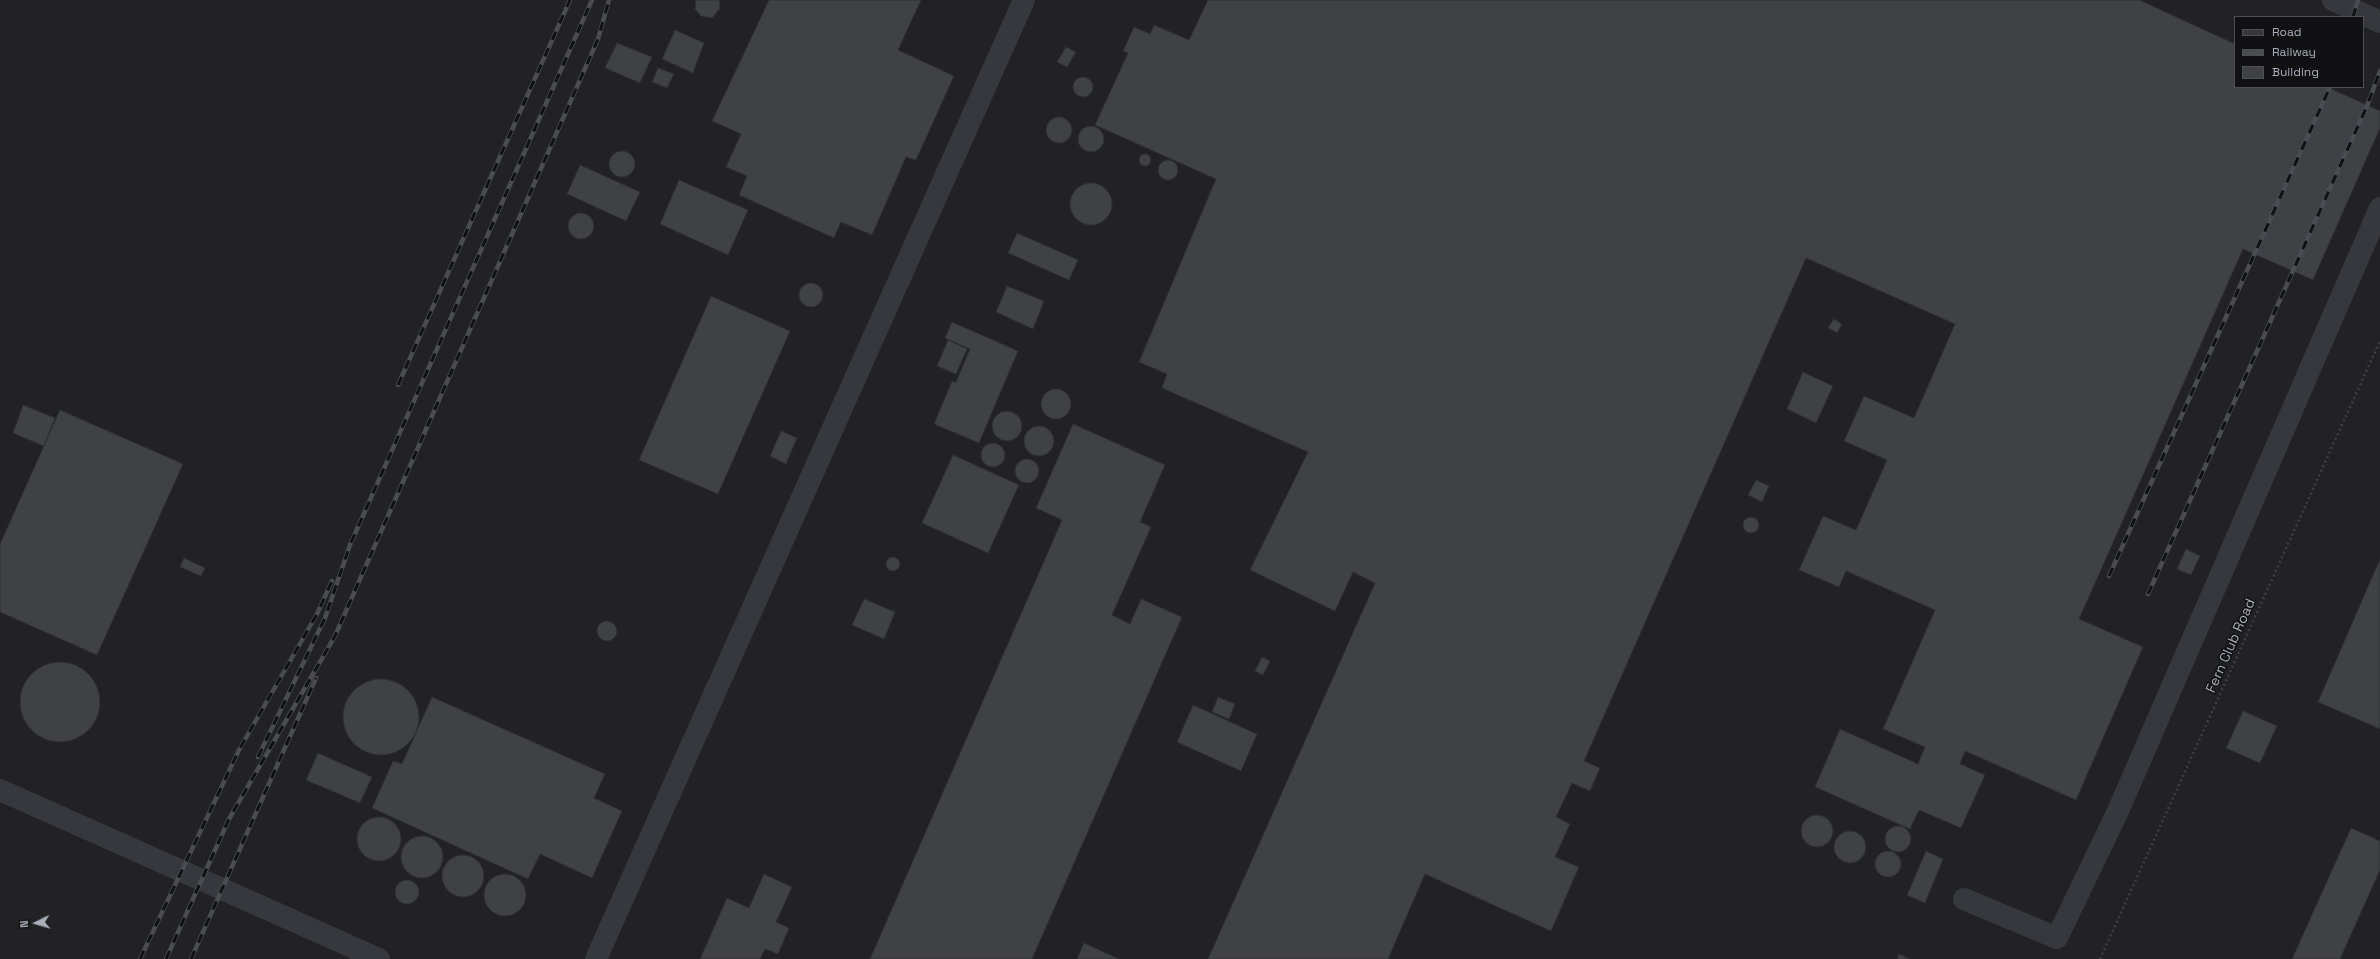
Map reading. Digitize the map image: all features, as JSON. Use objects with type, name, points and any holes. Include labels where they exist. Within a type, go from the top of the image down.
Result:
[{"type":"lane","points":[[596,959],[1024,0]]},
{"type":"lane","points":[[2333,0],[2380,22]]},
{"type":"lane","points":[[1964,899],[2057,938],[2122,804],[2380,208]]},
{"type":"lane","points":[[0,790],[379,959]]},
{"type":"path","name":"Fern Club Road","points":[[2100,959],[2380,342]]},
{"type":"shaded area","points":[[0,0],[2380,0],[2380,959],[0,959]]},
{"type":"building","points":[[696,0],[719,0],[720,8],[712,18],[701,16],[695,9]]},
{"type":"building","points":[[769,0],[921,0],[898,50],[954,76],[916,160],[906,157],[872,235],[841,222],[834,238],[739,195],[747,176],[726,167],[741,134],[712,121]]},
{"type":"building","points":[[1208,0],[2139,0],[2234,44],[2234,88],[2329,88],[2380,111],[2380,128],[2313,280],[2243,249],[2079,619],[2143,647],[2076,800],[1965,751],[1960,764],[1985,775],[1961,828],[1919,810],[1910,829],[1815,787],[1840,729],[1918,764],[1925,747],[1883,729],[1935,610],[1846,571],[1839,587],[1799,570],[1823,516],[1856,530],[1887,460],[1844,441],[1864,396],[1914,418],[1955,324],[1806,258],[1584,761],[1600,768],[1590,791],[1572,783],[1556,817],[1570,824],[1555,857],[1579,867],[1551,931],[1425,874],[1388,959],[1208,959],[1375,583],[1353,572],[1335,611],[1250,570],[1308,452],[1162,388],[1167,374],[1139,362],[1216,179],[1095,125],[1128,53],[1123,51],[1134,27],[1150,34],[1154,25],[1189,40]]},
{"type":"building","points":[[675,30],[704,43],[693,73],[662,59]]},
{"type":"building","points":[[617,43],[652,57],[640,83],[605,68]]},
{"type":"building","points":[[1066,47],[1076,52],[1067,67],[1057,62]]},
{"type":"building","points":[[658,68],[674,74],[667,88],[652,82]]},
{"type":"building","points":[[1083,77],[1090,80],[1093,87],[1090,94],[1083,97],[1076,94],[1073,87],[1076,80]]},
{"type":"building","points":[[1059,117],[1068,121],[1072,130],[1068,139],[1059,143],[1050,139],[1046,130],[1050,121]]},
{"type":"building","points":[[1091,126],[1100,130],[1104,139],[1100,148],[1091,152],[1082,148],[1078,139],[1082,130]]},
{"type":"building","points":[[622,151],[631,155],[635,164],[631,173],[622,177],[613,173],[609,164],[613,155]]},
{"type":"building","points":[[1147,154],[1150,155],[1150,165],[1143,166],[1140,165],[1139,158],[1140,155]]},
{"type":"building","points":[[1168,160],[1175,163],[1178,170],[1175,177],[1168,180],[1161,177],[1158,170],[1161,163]]},
{"type":"building","points":[[580,165],[640,192],[626,221],[567,194]]},
{"type":"building","points":[[679,180],[748,210],[728,255],[660,224]]},
{"type":"building","points":[[1087,183],[1095,183],[1103,186],[1109,192],[1112,204],[1109,216],[1103,222],[1095,225],[1087,225],[1079,222],[1073,216],[1070,208],[1070,200],[1073,192],[1079,186]]},
{"type":"building","points":[[581,213],[590,217],[594,226],[590,235],[581,239],[572,235],[568,226],[572,217]]},
{"type":"building","points":[[1017,233],[1078,260],[1069,280],[1008,253]]},
{"type":"building","points":[[811,283],[816,284],[822,290],[822,300],[816,306],[811,307],[806,306],[800,300],[799,295],[800,290],[806,284]]},
{"type":"building","points":[[1007,286],[1044,301],[1033,329],[996,312]]},
{"type":"building","points":[[711,296],[790,331],[718,494],[639,460]]},
{"type":"building","points":[[1834,319],[1842,324],[1837,333],[1828,328]]},
{"type":"building","points":[[952,322],[1018,351],[979,443],[934,424],[952,381],[956,382],[970,349],[945,338]]},
{"type":"building","points":[[948,340],[967,349],[956,374],[937,366]]},
{"type":"building","points":[[1803,372],[1833,386],[1816,423],[1787,409]]},
{"type":"building","points":[[1056,389],[1067,393],[1071,404],[1067,415],[1056,419],[1045,415],[1041,404],[1045,393]]},
{"type":"building","points":[[23,405],[55,418],[44,446],[13,433]]},
{"type":"building","points":[[60,410],[183,464],[97,655],[0,612],[0,544]]},
{"type":"building","points":[[1007,411],[1018,415],[1022,426],[1018,437],[1007,441],[996,437],[992,426],[996,415]]},
{"type":"building","points":[[1073,424],[1165,465],[1140,522],[1151,527],[1112,615],[1130,624],[1141,599],[1182,617],[1032,959],[870,959],[1062,520],[1036,508]]},
{"type":"building","points":[[1039,426],[1049,431],[1054,441],[1049,451],[1039,456],[1029,451],[1024,441],[1029,431]]},
{"type":"building","points":[[781,431],[797,438],[786,464],[770,456]]},
{"type":"building","points":[[993,443],[1001,447],[1005,455],[1001,463],[993,467],[985,463],[981,455],[985,447]]},
{"type":"building","points":[[953,455],[1019,485],[988,553],[922,523]]},
{"type":"building","points":[[1027,459],[1035,463],[1039,471],[1035,479],[1027,483],[1019,479],[1015,471],[1019,463]]},
{"type":"building","points":[[1756,480],[1769,486],[1762,502],[1748,495]]},
{"type":"building","points":[[1748,517],[1754,517],[1759,522],[1757,531],[1754,533],[1748,533],[1743,528],[1743,522]]},
{"type":"building","points":[[2186,549],[2200,556],[2191,575],[2177,569]]},
{"type":"building","points":[[890,557],[896,557],[900,561],[900,567],[896,571],[890,571],[886,567],[886,561]]},
{"type":"building","points":[[184,558],[205,568],[201,576],[180,567]]},
{"type":"building","points":[[2380,559],[2380,729],[2318,702]]},
{"type":"building","points":[[864,599],[895,612],[884,639],[852,625]]},
{"type":"building","points":[[607,621],[614,624],[617,631],[614,638],[607,641],[600,638],[597,631],[600,624]]},
{"type":"building","points":[[1262,657],[1270,661],[1263,675],[1255,671]]},
{"type":"building","points":[[60,662],[75,665],[88,674],[97,687],[100,702],[97,717],[88,730],[75,739],[60,742],[45,739],[32,730],[23,717],[20,702],[23,687],[32,674],[45,665]]},
{"type":"building","points":[[373,679],[389,679],[402,685],[413,696],[419,709],[417,732],[402,749],[389,755],[373,755],[360,749],[345,732],[343,725],[343,709],[349,696],[366,681]]},
{"type":"building","points":[[432,697],[605,774],[594,798],[622,811],[592,878],[540,854],[528,879],[372,808],[393,761],[402,764]]},
{"type":"building","points":[[1218,697],[1235,704],[1229,719],[1212,712]]},
{"type":"building","points":[[1193,705],[1257,734],[1241,771],[1177,742]]},
{"type":"building","points":[[2243,711],[2277,726],[2260,763],[2226,748]]},
{"type":"building","points":[[318,753],[372,777],[360,803],[306,780]]},
{"type":"building","points":[[1817,815],[1826,818],[1830,822],[1833,831],[1830,840],[1826,844],[1817,847],[1808,844],[1804,840],[1801,831],[1804,822],[1808,818]]},
{"type":"building","points":[[379,817],[391,821],[397,827],[401,839],[397,851],[391,857],[379,861],[367,857],[361,851],[357,839],[361,827],[367,821]]},
{"type":"building","points":[[1898,826],[1907,830],[1911,839],[1907,848],[1898,852],[1889,848],[1885,839],[1889,830]]},
{"type":"building","points":[[2351,828],[2380,841],[2380,870],[2340,959],[2292,959]]},
{"type":"building","points":[[1850,831],[1861,836],[1866,847],[1861,858],[1850,863],[1839,858],[1834,847],[1839,836]]},
{"type":"building","points":[[418,836],[426,836],[434,839],[440,845],[443,857],[440,869],[434,875],[426,878],[418,878],[410,875],[404,869],[401,861],[401,853],[404,845],[410,839]]},
{"type":"building","points":[[1888,851],[1897,855],[1901,864],[1897,873],[1888,877],[1879,873],[1875,864],[1879,855]]},
{"type":"building","points":[[1926,851],[1943,859],[1925,903],[1907,895]]},
{"type":"building","points":[[459,855],[467,855],[475,858],[481,864],[484,876],[481,888],[475,894],[467,897],[459,897],[451,894],[445,888],[442,880],[442,872],[445,864],[451,858]]},
{"type":"building","points":[[501,874],[509,874],[517,877],[523,883],[526,895],[523,907],[517,913],[509,916],[501,916],[493,913],[487,907],[484,899],[484,891],[487,883],[493,877]]},
{"type":"building","points":[[764,874],[792,887],[776,922],[789,928],[778,954],[765,949],[760,959],[700,959],[727,898],[749,908]]},
{"type":"building","points":[[407,880],[416,883],[419,892],[416,901],[407,904],[398,901],[395,892],[398,883]]},
{"type":"building","points":[[1084,943],[1119,959],[1077,959]]},
{"type":"building","points":[[1899,954],[1910,959],[1897,959]]},
{"type":"railway","points":[[398,385],[570,0]]},
{"type":"railway","points":[[258,757],[325,618],[350,545],[592,0]]},
{"type":"railway","points":[[166,959],[229,819],[335,636],[598,39],[609,0]]},
{"type":"railway","points":[[2353,16],[2358,0]]},
{"type":"railway","points":[[2148,594],[2367,106],[2380,71]]},
{"type":"railway","points":[[2109,576],[2330,88]]},
{"type":"railway","points":[[140,959],[239,750],[317,614],[332,581]]},
{"type":"railway","points":[[191,959],[316,678]]}]
